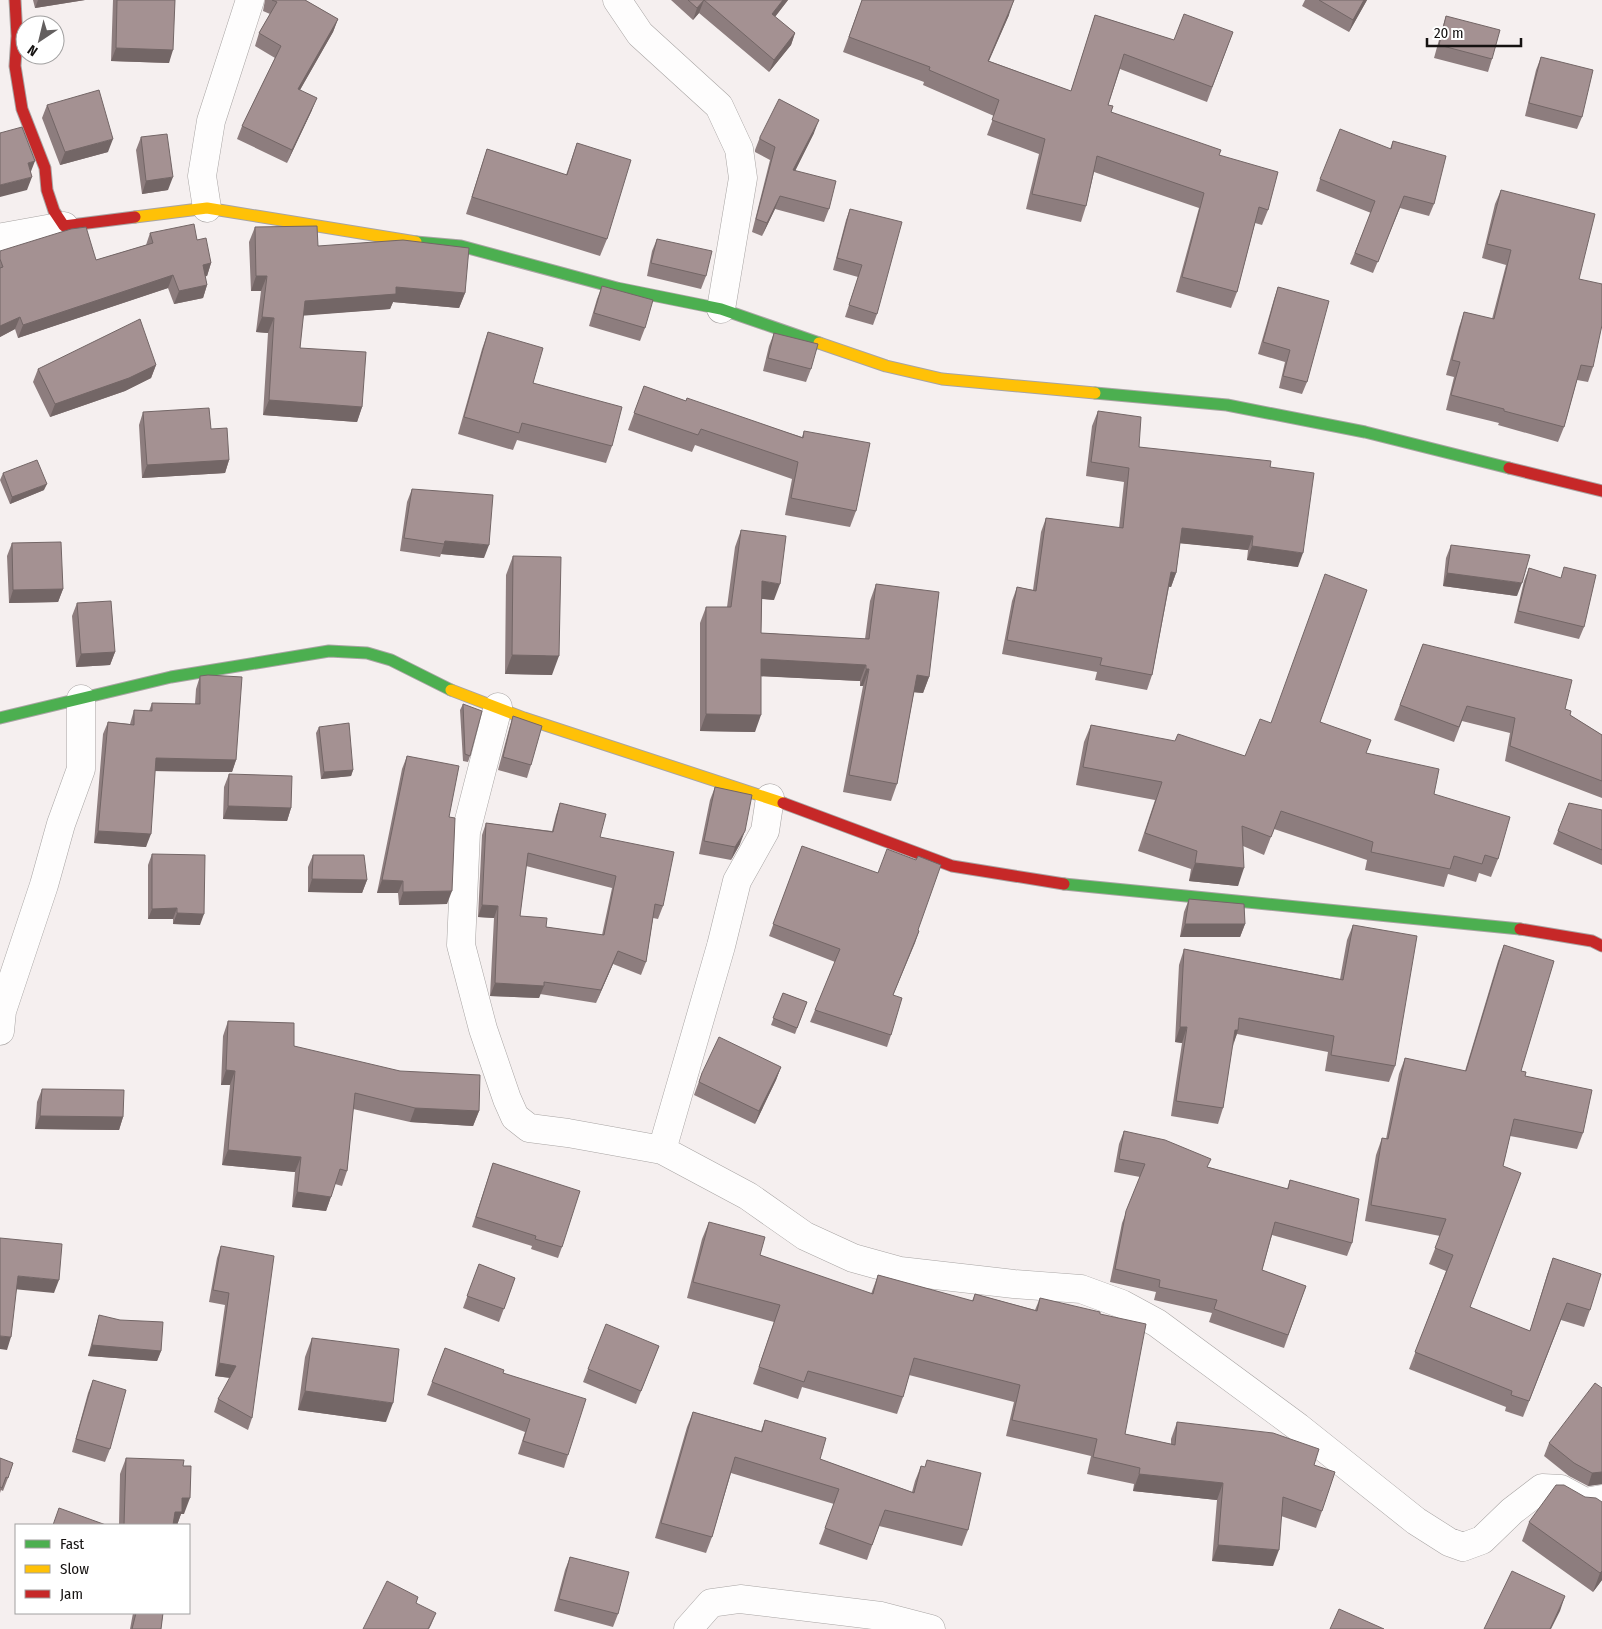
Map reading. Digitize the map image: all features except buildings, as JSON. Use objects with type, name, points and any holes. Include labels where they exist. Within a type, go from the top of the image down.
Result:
[{"type":"street","points":[[15,0],[17,36],[15,66],[22,108],[45,168],[47,190],[54,211],[64,226]]},
{"type":"street","points":[[207,208],[202,176],[211,121],[250,0]]},
{"type":"street","points":[[617,0],[640,34],[719,106],[739,150],[743,178],[721,309]]},
{"type":"street","points":[[0,239],[64,226],[207,208],[400,240],[462,246],[617,288],[721,309],[886,366],[942,379],[1227,405],[1365,432],[1602,491]]},
{"type":"street","points":[[0,718],[171,677],[329,651],[367,653],[391,660],[449,689],[524,718],[770,798],[952,866],[997,872],[1045,882],[1535,931],[1592,941],[1602,946]]},
{"type":"street","points":[[0,1031],[2,1012],[44,884],[60,824],[81,769],[81,699]]},
{"type":"street","points":[[498,707],[466,832],[461,945],[484,1029],[507,1099],[515,1117],[529,1128],[662,1150],[748,1196],[805,1236],[852,1258],[900,1271],[1014,1284],[1081,1289],[1122,1304],[1156,1323],[1298,1428],[1416,1521],[1449,1542],[1463,1547],[1482,1540],[1512,1511],[1542,1488],[1561,1489],[1585,1502],[1602,1499]]},
{"type":"street","points":[[662,1150],[721,946],[737,880],[765,831],[770,798]]},
{"type":"street","points":[[688,1629],[711,1603],[740,1599],[881,1616],[931,1629]]},
{"type":"traffic: fast","points":[[416,242],[461,246],[617,288],[721,309],[819,343]]},
{"type":"traffic: fast","points":[[1095,393],[1227,405],[1365,432],[1509,468]]},
{"type":"traffic: fast","points":[[0,718],[171,677],[329,651],[367,653],[391,660],[451,690]]},
{"type":"traffic: fast","points":[[1064,884],[1520,929]]},
{"type":"traffic: slow","points":[[135,217],[207,208],[416,242]]},
{"type":"traffic: slow","points":[[819,343],[886,366],[942,379],[1095,393]]},
{"type":"traffic: slow","points":[[451,690],[524,718],[783,803]]},
{"type":"traffic: jam","points":[[15,0],[17,36],[15,66],[22,109],[45,168],[47,190],[54,211],[64,226],[135,217]]},
{"type":"traffic: jam","points":[[1509,468],[1602,491]]},
{"type":"traffic: jam","points":[[783,803],[952,866],[1064,884]]},
{"type":"traffic: jam","points":[[1520,929],[1592,941],[1602,946]]}]
